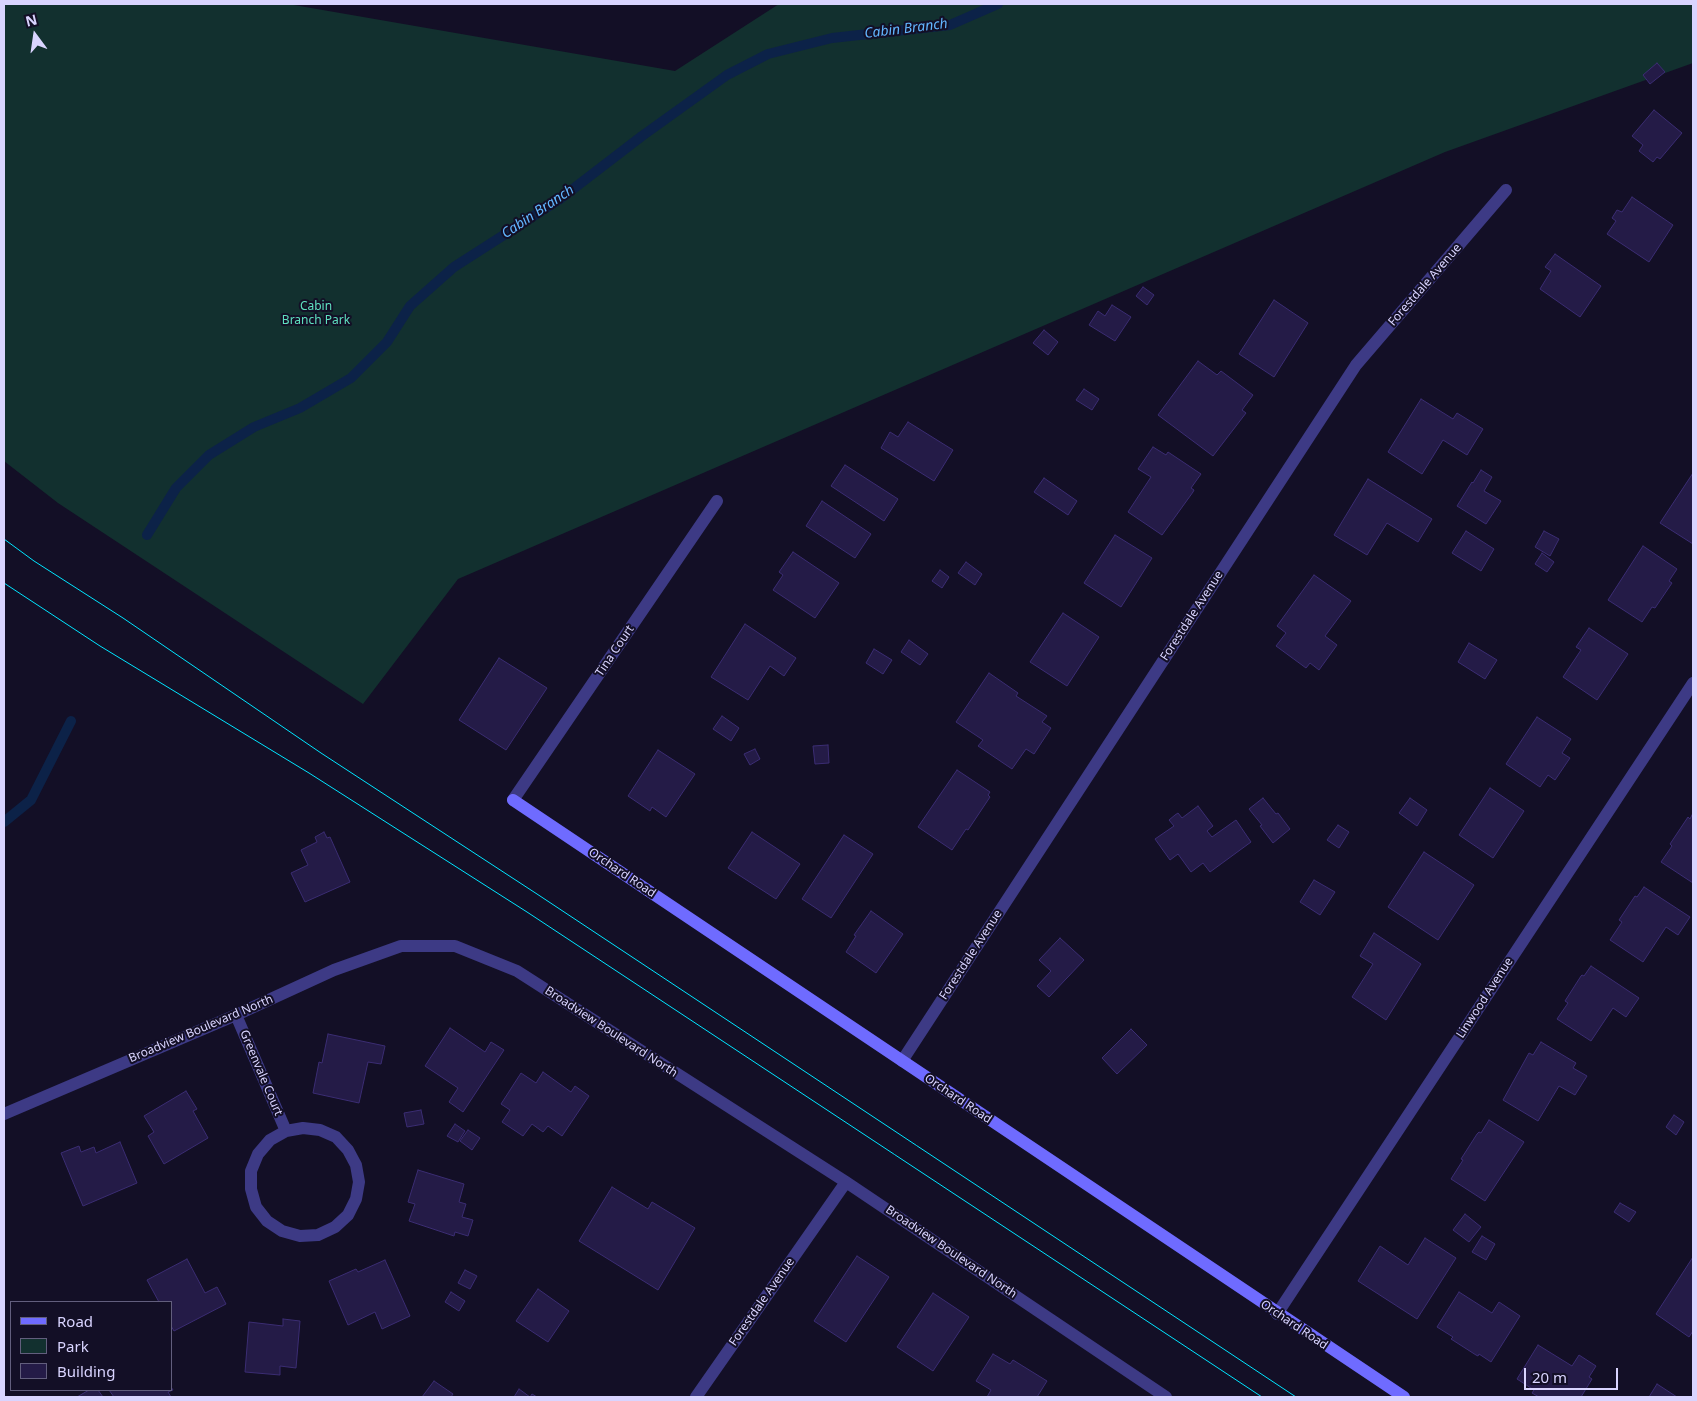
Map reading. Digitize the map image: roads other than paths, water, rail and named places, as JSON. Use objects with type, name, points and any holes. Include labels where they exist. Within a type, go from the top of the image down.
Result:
[{"type":"street","name":"Forestdale Avenue","points":[[902,1061],[1356,365],[1506,190]]},
{"type":"street","name":"Tina Court","points":[[513,800],[717,501]]},
{"type":"street","name":"Linwood Avenue","points":[[1277,1314],[1693,683]]},
{"type":"street","name":"Orchard Road","points":[[513,800],[1277,1314],[1404,1397]]},
{"type":"street","name":"Broadview Boulevard North","points":[[4,1114],[236,1015],[334,970],[401,946],[455,946],[517,971],[846,1182],[1166,1397]]},
{"type":"street","name":"Greenvale Court","points":[[236,1015],[286,1131]]},
{"type":"street","name":"Greenvale Court","points":[[303,1128],[320,1130],[336,1138],[348,1150],[356,1165],[359,1182],[356,1200],[348,1215],[335,1227],[318,1235],[300,1236],[282,1231],[267,1221],[256,1207],[251,1189],[251,1171],[258,1154],[270,1140],[286,1131],[303,1128]]},
{"type":"street","name":"Forestdale Avenue","points":[[696,1397],[846,1182]]},
{"type":"waterway","name":"Cabin Branch","points":[[147,535],[176,488],[209,455],[254,427],[300,408],[351,378],[387,342],[410,306],[454,267],[560,199],[642,136],[727,75],[768,54],[832,38],[950,25],[998,4]]},
{"type":"waterway","name":"Cabin Branch","points":[[4,822],[31,800],[71,721]]},
{"type":"tram line","points":[[4,539],[321,753],[1296,1397]]},
{"type":"tram line","points":[[4,583],[100,646],[309,773],[527,912],[1262,1397]]},
{"type":"park label","name":"Cabin Branch Park","points":[[316,314]]}]
